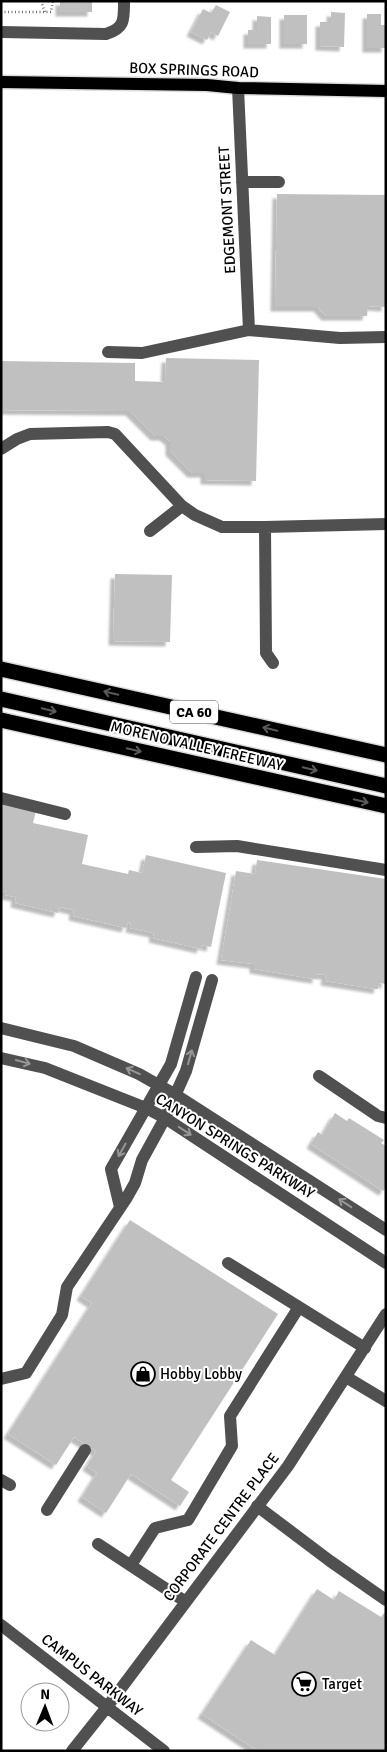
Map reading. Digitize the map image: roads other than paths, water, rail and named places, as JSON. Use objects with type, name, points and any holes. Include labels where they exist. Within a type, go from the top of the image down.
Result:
[{"type":"highway","name":"CA 60","points":[[1,669],[386,755]]},
{"type":"highway","points":[[1,699],[386,786]]},
{"type":"highway","name":"MORENO VALLEY FREEWAY","points":[[1,720],[386,806]]},
{"type":"main road","name":"BOX SPRINGS ROAD","points":[[1,82],[208,85],[238,88],[386,91]]},
{"type":"street","points":[[1,32],[106,34],[116,30],[121,25],[124,19],[124,1]]},
{"type":"street","name":"EDGEMONT STREET","points":[[238,88],[249,330]]},
{"type":"street","points":[[242,182],[279,182]]},
{"type":"street","points":[[108,352],[142,353],[249,330],[340,338],[386,337]]},
{"type":"street","points":[[1,449],[17,439],[30,434],[108,432],[115,434],[182,506],[195,516],[222,527],[265,528],[386,524]]},
{"type":"street","points":[[150,531],[182,506]]},
{"type":"street","points":[[265,528],[266,653],[273,663]]},
{"type":"street","points":[[1,798],[65,814]]},
{"type":"street","points":[[196,847],[237,846],[386,870]]},
{"type":"street","points":[[120,1207],[111,1169],[171,1064],[196,977]]},
{"type":"street","points":[[1,1379],[26,1374],[62,1315],[67,1287],[135,1183],[142,1160],[165,1118],[186,1071],[212,980]]},
{"type":"street","name":"CANYON SPRINGS PARKWAY","points":[[1,1028],[74,1046],[140,1074],[176,1095],[386,1230]]},
{"type":"street","name":"CANYON SPRINGS PARKWAY","points":[[1,1058],[45,1068],[146,1108],[165,1118],[386,1262]]},
{"type":"street","points":[[319,1076],[378,1116],[386,1118]]},
{"type":"street","points":[[228,1263],[365,1348]]},
{"type":"street","points":[[131,1565],[155,1528],[188,1520],[232,1446],[230,1416],[299,1307]]},
{"type":"street","name":"CORPORATE CENTRE PLACE","points":[[72,1751],[288,1466],[386,1314]]},
{"type":"street","points":[[346,1377],[386,1401]]},
{"type":"street","points":[[47,1510],[85,1450]]},
{"type":"street","points":[[257,1506],[386,1600]]},
{"type":"street","points":[[98,1544],[186,1602]]},
{"type":"street","name":"CAMPUS PARKWAY","points":[[2,1626],[164,1751]]},
{"type":"place","name":"Hobby Lobby","points":[[143,1374]]},
{"type":"place","name":"Target","points":[[304,1684]]}]
